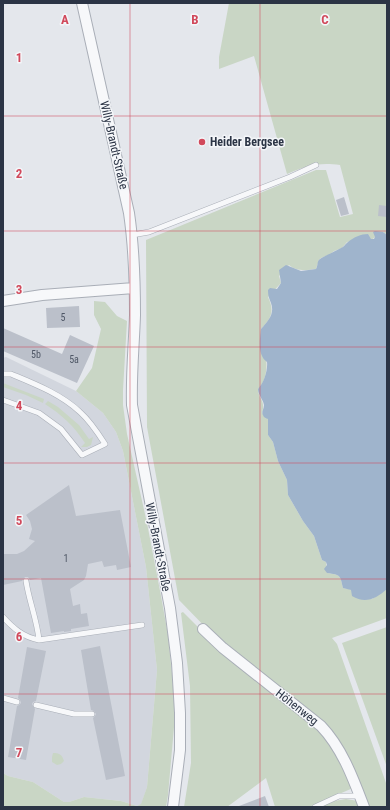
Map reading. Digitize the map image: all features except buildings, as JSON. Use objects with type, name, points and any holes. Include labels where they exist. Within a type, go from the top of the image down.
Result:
[{"type":"street","name":"Willy-Brandt-Straße","points":[[82,3],[129,214],[132,235],[135,316],[131,385],[132,405],[170,608],[177,663],[180,713],[180,750],[173,807]]},
{"type":"street","points":[[3,301],[57,294],[134,288]]},
{"type":"street","name":"Höhenweg","points":[[203,628],[224,648],[327,732],[336,743],[364,807]]},
{"type":"lane","points":[[132,235],[149,232],[316,166]]},
{"type":"lane","points":[[3,374],[11,374],[59,396],[80,412],[97,431],[105,444],[82,455],[61,429],[39,413],[3,400]]},
{"type":"lane","points":[[26,581],[37,624],[39,640]]},
{"type":"lane","points":[[3,617],[22,635],[31,639],[39,640],[142,625]]},
{"type":"lane","points":[[3,698],[17,702]]},
{"type":"lane","points":[[36,705],[74,714],[92,714]]},
{"type":"lane","points":[[315,807],[340,796],[360,796]]},
{"type":"shaded area","points":[[6,357],[76,391],[103,413],[116,432],[123,451],[146,567],[157,670],[147,787],[141,805],[137,806],[121,801],[84,797],[69,802],[64,802],[33,782],[8,776],[3,773],[3,358]]},
{"type":"green space","points":[[229,3],[387,3],[387,235],[383,232],[371,240],[370,238],[347,242],[342,248],[321,258],[316,269],[299,270],[289,265],[279,276],[281,283],[268,297],[271,307],[271,314],[261,329],[266,368],[263,383],[258,389],[258,392],[263,405],[262,413],[268,419],[268,435],[273,442],[278,461],[287,480],[288,495],[303,521],[314,536],[322,560],[326,562],[327,573],[339,576],[343,588],[372,599],[387,589],[387,618],[332,638],[337,644],[386,783],[387,807],[367,807],[341,744],[325,724],[212,634],[179,600],[147,427],[146,240],[316,170],[326,170],[340,217],[353,214],[340,165],[312,165],[287,174],[254,56],[219,69],[219,57]]},
{"type":"green space","points":[[94,301],[105,302],[117,316],[127,321],[123,405],[127,434],[147,523],[161,596],[168,635],[172,674],[175,716],[166,807],[3,807],[3,773],[8,776],[33,782],[64,802],[69,802],[84,797],[121,801],[137,806],[141,804],[147,787],[157,670],[146,567],[123,451],[116,432],[103,413],[76,391],[92,368],[101,329],[94,315]]},
{"type":"green space","points":[[3,383],[44,399],[43,403],[3,387]]},
{"type":"green space","points":[[48,401],[58,407],[79,425],[89,439],[93,437],[91,445],[81,447],[85,443],[81,437],[67,421],[45,404]]},
{"type":"green space","points":[[183,612],[211,640],[313,725],[327,739],[353,788],[309,807],[275,807],[266,778],[227,807],[184,807],[191,763],[190,686],[181,613]]},
{"type":"green space","points":[[387,627],[387,767],[342,643]]},
{"type":"green space","points":[[53,753],[61,755],[64,761],[61,764],[57,765],[52,762]]},
{"type":"green space","points":[[346,799],[358,801],[360,807],[320,807],[334,801]]},
{"type":"water","points":[[373,232],[383,232],[387,235],[387,589],[375,598],[361,600],[352,596],[351,590],[343,588],[339,576],[327,573],[324,569],[327,565],[326,562],[322,560],[314,536],[303,521],[288,495],[287,480],[278,461],[273,442],[268,435],[268,419],[262,414],[264,405],[258,389],[264,380],[267,365],[267,362],[260,351],[261,329],[270,317],[272,311],[268,290],[270,288],[277,289],[281,283],[279,270],[286,265],[301,271],[316,269],[320,259],[342,248],[350,240],[358,236],[368,234],[371,239],[374,239],[375,237]]},
{"type":"place","name":"Heider Bergsee","points":[[202,142]]}]
